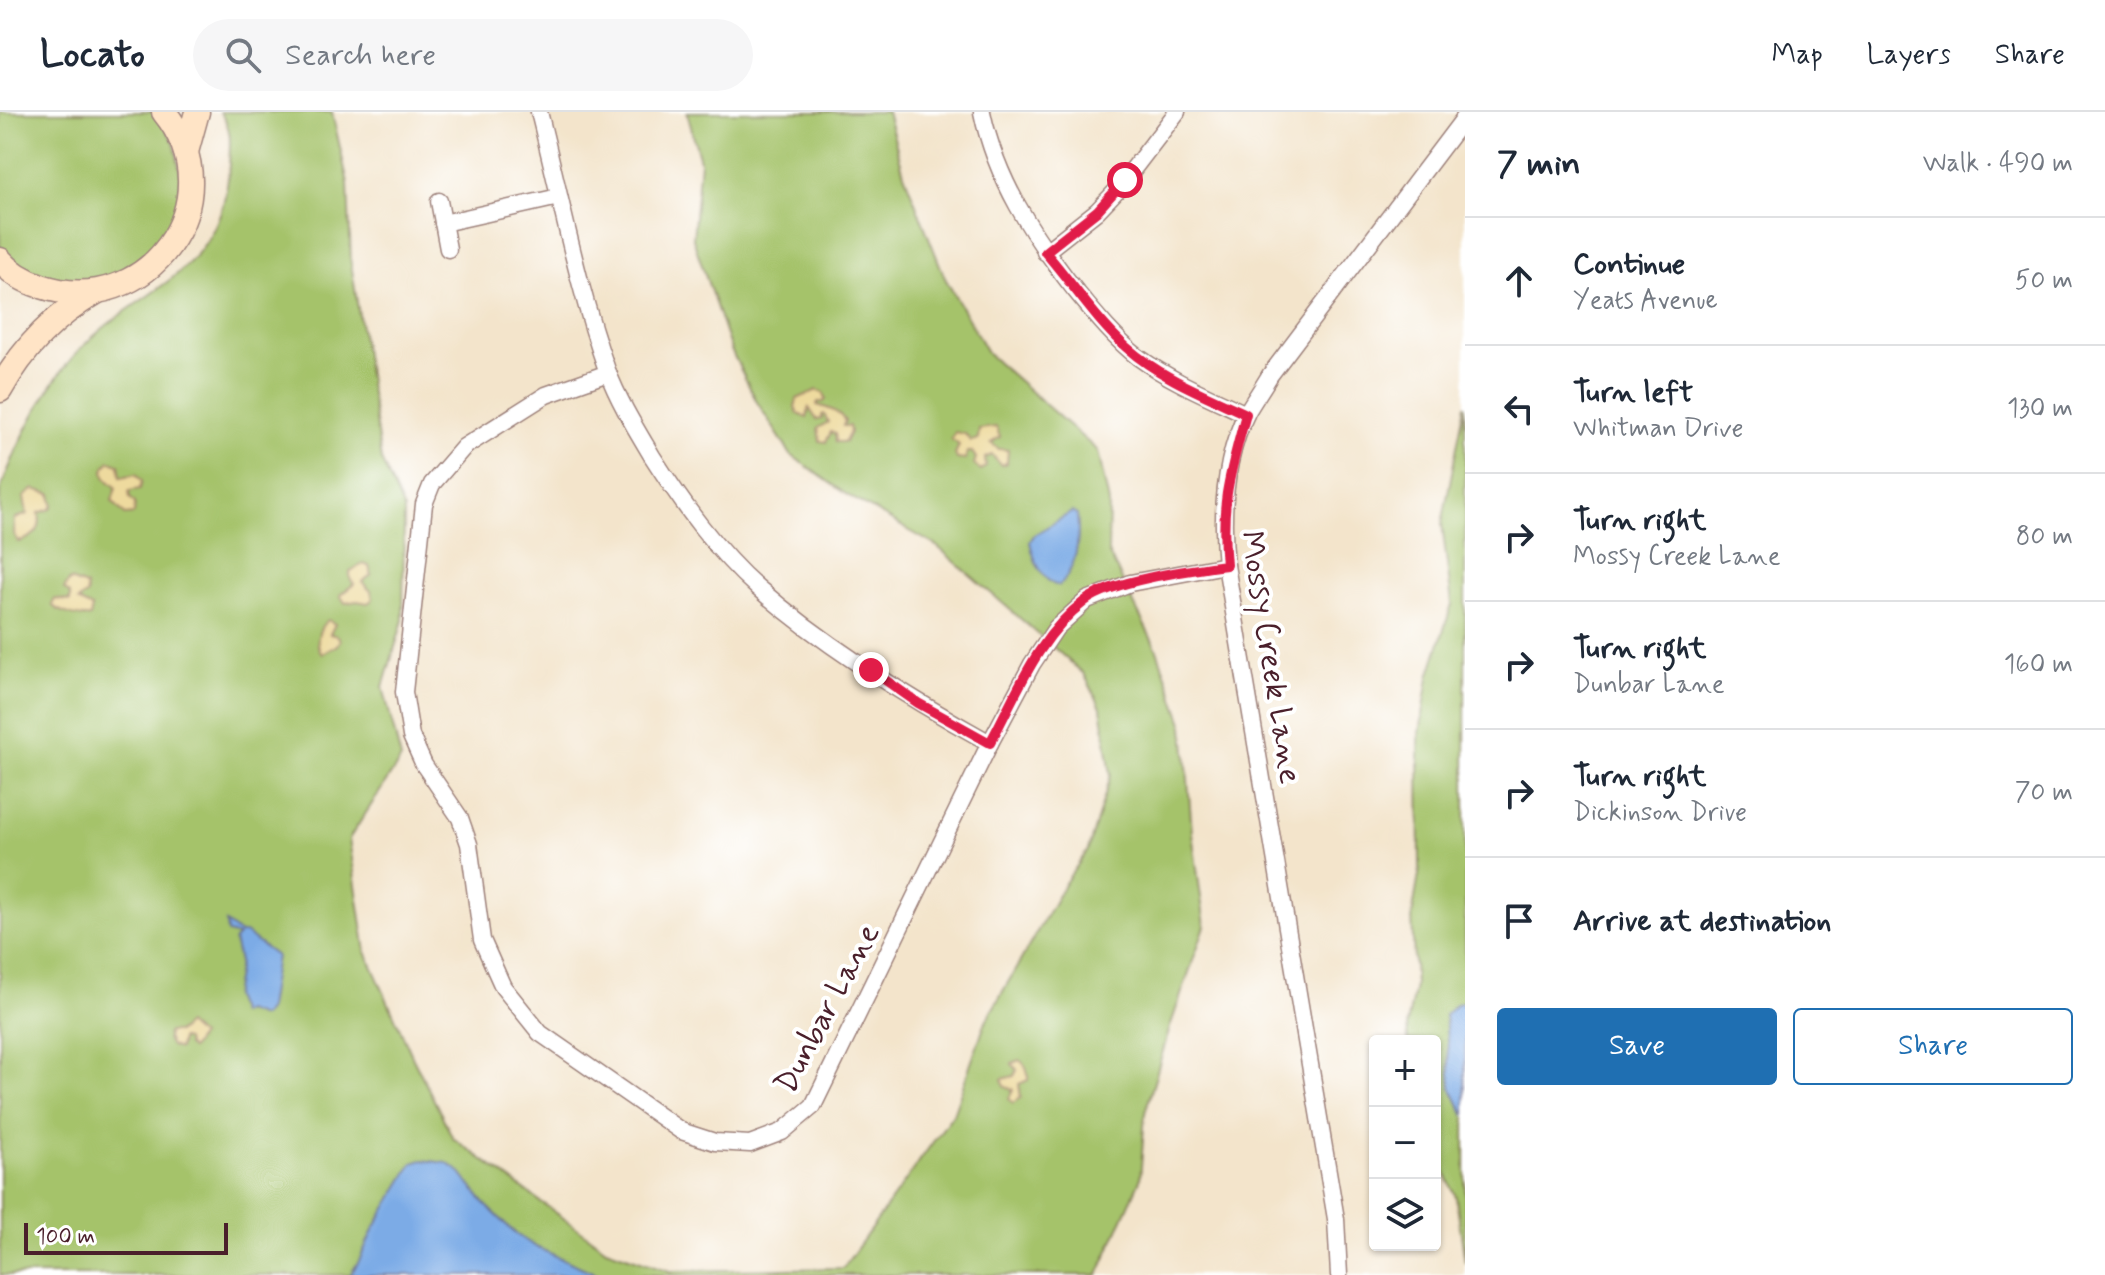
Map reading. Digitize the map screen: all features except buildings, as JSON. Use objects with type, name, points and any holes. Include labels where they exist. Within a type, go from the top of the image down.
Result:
[{"type":"street","points":[[0,390],[36,337],[73,305],[96,292],[135,279],[161,257],[182,224],[189,198],[189,167],[174,124],[164,112]]},
{"type":"street","points":[[186,152],[197,112]]},
{"type":"street","points":[[539,112],[579,286],[608,373],[636,430],[671,486],[717,545],[757,586],[794,617],[918,703],[990,743]]},
{"type":"street","points":[[982,112],[991,149],[1007,186],[1045,252],[1092,312],[1125,346],[1169,377],[1246,414]]},
{"type":"street","points":[[1045,252],[1097,211],[1118,189],[1177,112]]},
{"type":"street","name":"Mossy Creek Lane","points":[[1339,1275],[1336,1219],[1226,565],[1223,533],[1225,493],[1246,414],[1270,375],[1465,117]]},
{"type":"street","points":[[443,223],[559,197]]},
{"type":"street","points":[[439,201],[448,249]]},
{"type":"street","points":[[0,260],[29,282],[58,292],[96,292]]},
{"type":"street","name":"Dunbar Lane","points":[[608,373],[546,395],[464,447],[432,484],[424,504],[404,692],[411,736],[424,765],[460,818],[469,844],[482,940],[503,987],[540,1033],[681,1131],[715,1142],[750,1144],[782,1132],[813,1106],[990,743],[1044,643],[1056,628],[1087,600],[1130,583],[1226,565]]},
{"type":"green space","points":[[0,112],[154,112],[174,142],[181,175],[179,208],[166,238],[110,283],[38,281],[0,254]]},
{"type":"green space","points":[[220,112],[332,112],[348,183],[351,263],[381,460],[404,510],[403,620],[383,687],[401,759],[349,839],[366,952],[453,1138],[606,1249],[670,1271],[843,1268],[953,1114],[986,1021],[1065,883],[1088,850],[1111,775],[1101,707],[1084,674],[938,547],[847,495],[791,455],[757,402],[731,350],[693,239],[700,161],[687,112],[887,112],[904,174],[945,278],[988,354],[1098,451],[1109,503],[1108,552],[1157,650],[1184,726],[1192,833],[1205,926],[1170,1027],[1145,1113],[1140,1180],[1098,1275],[0,1275],[0,491],[29,424],[68,363],[92,338],[192,260],[210,235],[223,204],[229,164],[229,131]]},
{"type":"green space","points":[[1465,405],[1465,1263],[1456,1197],[1441,1163],[1441,1035],[1408,1035],[1407,1025],[1415,986],[1412,916],[1420,869],[1419,739],[1429,677],[1452,604],[1442,524]]},
{"type":"sand","points":[[817,390],[823,392],[826,398],[817,405],[836,412],[845,421],[843,426],[849,426],[850,432],[845,442],[836,442],[835,434],[831,432],[826,442],[820,441],[818,428],[828,422],[824,414],[822,419],[817,420],[809,408],[807,418],[798,414],[795,407],[797,399]]},
{"type":"sand","points":[[996,427],[1000,437],[991,443],[999,449],[1008,450],[1007,463],[1001,465],[992,455],[985,458],[986,467],[980,470],[974,464],[976,458],[972,452],[967,452],[965,460],[957,459],[955,454],[959,445],[951,439],[955,432],[965,434],[971,441],[978,439],[979,429]]},
{"type":"sand","points":[[110,461],[119,464],[121,477],[136,474],[142,481],[140,489],[129,491],[135,503],[134,514],[125,515],[112,501],[116,487],[104,472]]},
{"type":"sand","points":[[34,489],[51,494],[53,505],[51,509],[39,513],[40,524],[36,532],[19,542],[14,535],[15,519],[27,514],[24,497]]},
{"type":"sand","points":[[363,564],[369,566],[371,575],[362,582],[371,591],[373,599],[368,603],[345,603],[340,595],[354,584],[350,571]]},
{"type":"sand","points":[[70,580],[86,586],[87,594],[78,601],[92,608],[90,617],[70,614],[52,605],[55,599],[70,601],[70,594],[64,589]]},
{"type":"sand","points":[[328,620],[335,624],[330,634],[338,636],[340,640],[322,654],[318,636]]},
{"type":"sand","points":[[187,1024],[200,1036],[191,1049],[186,1040],[181,1039],[179,1049],[171,1046],[167,1039],[168,1032],[178,1032]]},
{"type":"sand","points":[[1019,1060],[1026,1068],[1028,1080],[1019,1084],[1021,1098],[1013,1103],[1009,1099],[1013,1089],[1005,1087],[1002,1079],[1014,1076],[1017,1070],[1012,1064]]},
{"type":"water","points":[[1072,512],[1077,515],[1076,553],[1070,571],[1059,586],[1043,575],[1030,542],[1034,535]]},
{"type":"water","points":[[226,923],[276,956],[268,1009],[262,1017],[245,1011],[240,1014],[233,997],[239,962],[234,940],[238,936],[227,933]]},
{"type":"water","points":[[1465,1002],[1465,1116],[1451,1087],[1445,1015],[1457,1004]]},
{"type":"water","points":[[422,1160],[447,1163],[459,1171],[485,1204],[517,1235],[538,1248],[599,1275],[350,1275],[413,1163]]},
{"type":"route","points":[[871,670],[918,703],[990,743],[1044,643],[1087,600],[1130,583],[1226,565],[1223,533],[1225,493],[1246,414],[1182,384],[1125,346],[1092,312],[1045,252],[1097,211],[1125,180]]}]
